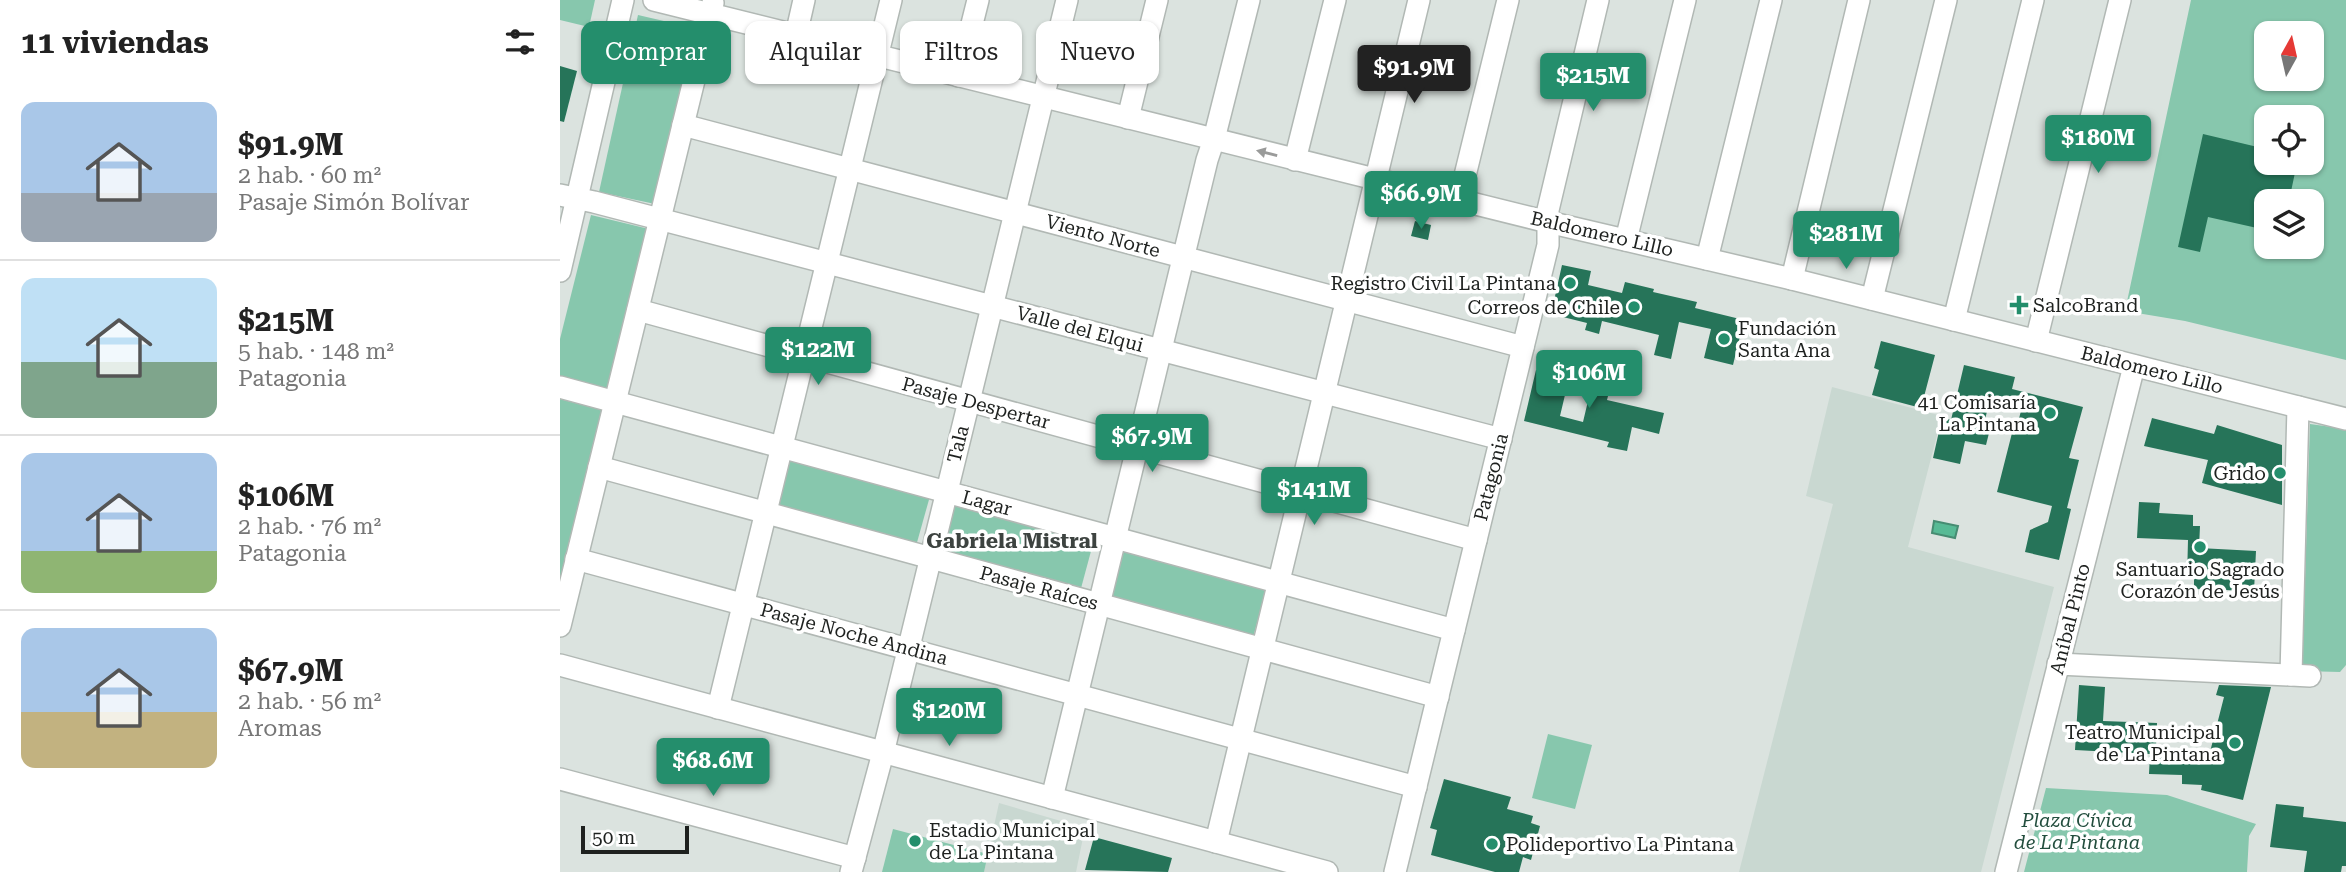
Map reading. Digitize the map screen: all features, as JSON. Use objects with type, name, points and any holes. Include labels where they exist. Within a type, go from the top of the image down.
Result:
[{"type":"street","points":[[560,271],[568,197],[623,0]]},
{"type":"street","name":"Baldomero Lillo","points":[[654,0],[712,7],[754,21]]},
{"type":"street","points":[[799,21],[804,0]]},
{"type":"street","points":[[886,21],[891,0]]},
{"type":"street","points":[[973,21],[978,0]]},
{"type":"street","name":"Tala","points":[[853,865],[1067,0]]},
{"type":"street","points":[[1128,118],[1157,0]]},
{"type":"street","points":[[1052,798],[1183,257],[1249,0]]},
{"type":"street","points":[[1295,159],[1335,0]]},
{"type":"street","points":[[1216,842],[1419,0]]},
{"type":"street","points":[[1458,200],[1508,0]]},
{"type":"street","name":"Patagonia","points":[[1395,872],[1548,245],[1548,210],[1598,0]]},
{"type":"street","points":[[1626,240],[1685,0]]},
{"type":"street","points":[[1707,259],[1771,0]]},
{"type":"street","points":[[1792,279],[1859,0]]},
{"type":"street","points":[[1872,299],[1946,0]]},
{"type":"street","points":[[1954,320],[2033,0]]},
{"type":"street","points":[[2036,341],[2120,0]]},
{"type":"street","points":[[560,626],[712,7]]},
{"type":"street","points":[[718,708],[870,84]]},
{"type":"street","name":"Baldomero Lillo","points":[[991,84],[1548,222],[1792,279],[2346,419]]},
{"type":"street","name":"Viento Norte","points":[[683,125],[1523,347]]},
{"type":"street","name":"Valle del Elqui","points":[[568,197],[1501,439]]},
{"type":"street","name":"Pasaje Despertar","points":[[638,310],[1476,540]]},
{"type":"street","name":"Aníbal Pinto","points":[[2006,872],[2133,366]]},
{"type":"street","name":"Lagar","points":[[560,387],[1454,631]]},
{"type":"street","points":[[2058,664],[2301,676],[2298,407]]},
{"type":"street","name":"Pasaje Raíces","points":[[599,467],[1438,697]]},
{"type":"street","name":"Pasaje Noche Andina","points":[[576,559],[1416,786]]},
{"type":"street","points":[[560,665],[1327,872]]},
{"type":"street","points":[[560,779],[853,865]]},
{"type":"shaded area","points":[[1832,387],[1942,416],[1908,547],[2054,587],[1981,872],[1739,872],[1833,504],[1806,496]]},
{"type":"shaded area","points":[[1934,521],[1958,526],[1955,538],[1932,533]]},
{"type":"shaded area","points":[[999,803],[1085,828],[1076,872],[984,872]]},
{"type":"green space","points":[[560,0],[595,0],[590,21],[581,21],[581,25],[560,20]]},
{"type":"green space","points":[[2191,0],[2346,0],[2346,360],[2185,321],[2125,311]]},
{"type":"green space","points":[[638,15],[664,21],[637,21]]},
{"type":"green space","points":[[623,84],[682,84],[655,204],[599,192]]},
{"type":"green space","points":[[591,215],[649,229],[609,389],[560,377],[560,339]]},
{"type":"green space","points":[[560,399],[604,410],[560,585]]},
{"type":"green space","points":[[2310,424],[2346,429],[2346,665],[2340,672],[2302,671]]},
{"type":"green space","points":[[787,457],[930,496],[916,546],[773,508]]},
{"type":"green space","points":[[952,502],[1094,540],[1080,592],[938,553]]},
{"type":"green space","points":[[1119,550],[1266,589],[1253,638],[1109,596]]},
{"type":"green space","points":[[1548,734],[1592,745],[1575,809],[1532,798]]},
{"type":"green space","name":"Plaza Cívica de La Pintana","points":[[2046,788],[2167,795],[2256,824],[2249,836],[2247,872],[2024,872]]},
{"type":"green space","name":"Estadio Municipal de La Pintana","points":[[893,829],[988,854],[984,872],[882,872]]},
{"type":"building","points":[[560,66],[577,71],[564,122],[560,121]]},
{"type":"building","points":[[2203,134],[2254,146],[2254,175],[2294,175],[2292,189],[2254,189],[2254,227],[2208,217],[2200,252],[2178,247]]},
{"type":"building","points":[[1415,221],[1431,225],[1428,240],[1411,236]]},
{"type":"building","points":[[1562,265],[1591,271],[1588,285],[1622,293],[1625,282],[1654,289],[1653,292],[1697,302],[1695,308],[1744,320],[1733,365],[1704,358],[1711,329],[1679,322],[1671,359],[1654,355],[1659,335],[1602,321],[1599,334],[1585,330],[1587,323],[1551,314]]},
{"type":"building","points":[[1881,341],[1935,355],[1921,408],[1872,395],[1879,370],[1874,368]]},
{"type":"building","points":[[1597,363],[1615,368],[1607,400],[1664,413],[1659,434],[1632,427],[1627,451],[1607,447],[1609,442],[1524,421],[1536,370],[1569,378],[1560,416],[1583,422]]},
{"type":"building","points":[[1964,365],[2015,377],[2012,389],[2083,407],[2069,458],[2079,460],[2067,508],[2071,509],[2059,560],[2025,552],[2030,530],[2048,522],[2052,506],[1997,492],[2012,433],[2015,434],[2022,407],[1990,399],[1983,428],[1990,429],[1986,445],[1965,441],[1960,464],[1933,458],[1942,418],[1951,420]]},
{"type":"building","points":[[2152,418],[2214,434],[2217,425],[2282,445],[2282,505],[2202,483],[2208,460],[2144,446]]},
{"type":"building","points":[[2139,502],[2160,503],[2159,513],[2193,515],[2193,526],[2200,526],[2199,548],[2256,551],[2254,591],[2194,589],[2194,579],[2187,579],[2188,540],[2137,538]]},
{"type":"building","points":[[2079,685],[2105,687],[2103,721],[2157,723],[2156,749],[2210,752],[2224,697],[2216,695],[2219,685],[2271,687],[2243,800],[2201,790],[2202,785],[2182,784],[2182,775],[2149,774],[2150,754],[2075,750]]},
{"type":"building","points":[[1444,779],[1511,797],[1507,809],[1533,816],[1531,823],[1540,826],[1531,860],[1523,857],[1519,872],[1495,872],[1431,855],[1437,830],[1430,828]]},
{"type":"building","points":[[2276,804],[2304,807],[2303,817],[2346,822],[2346,866],[2342,866],[2341,872],[2304,872],[2307,851],[2270,847]]},
{"type":"building","points":[[1094,837],[1172,858],[1168,872],[1085,870]]},
{"type":"place","name":"Registro Civil La Pintana","points":[[1570,283]]},
{"type":"place","name":"SalcoBrand","points":[[2019,305]]},
{"type":"place","name":"Correos de Chile","points":[[1634,307]]},
{"type":"place","name":"Fundación Santa Ana","points":[[1724,339]]},
{"type":"place","name":"41 Comisaría La Pintana","points":[[2050,413]]},
{"type":"place","name":"Grido","points":[[2280,473]]},
{"type":"place","name":"Santuario Sagrado Corazón de Jesús","points":[[2200,547]]},
{"type":"place","name":"Teatro Municipal de La Pintana","points":[[2235,743]]},
{"type":"place","name":"Estadio Municipal de La Pintana","points":[[915,841]]},
{"type":"place","name":"Polideportivo La Pintana","points":[[1492,844]]},
{"type":"district","name":"Gabriela Mistral","points":[[1012,541]]}]
